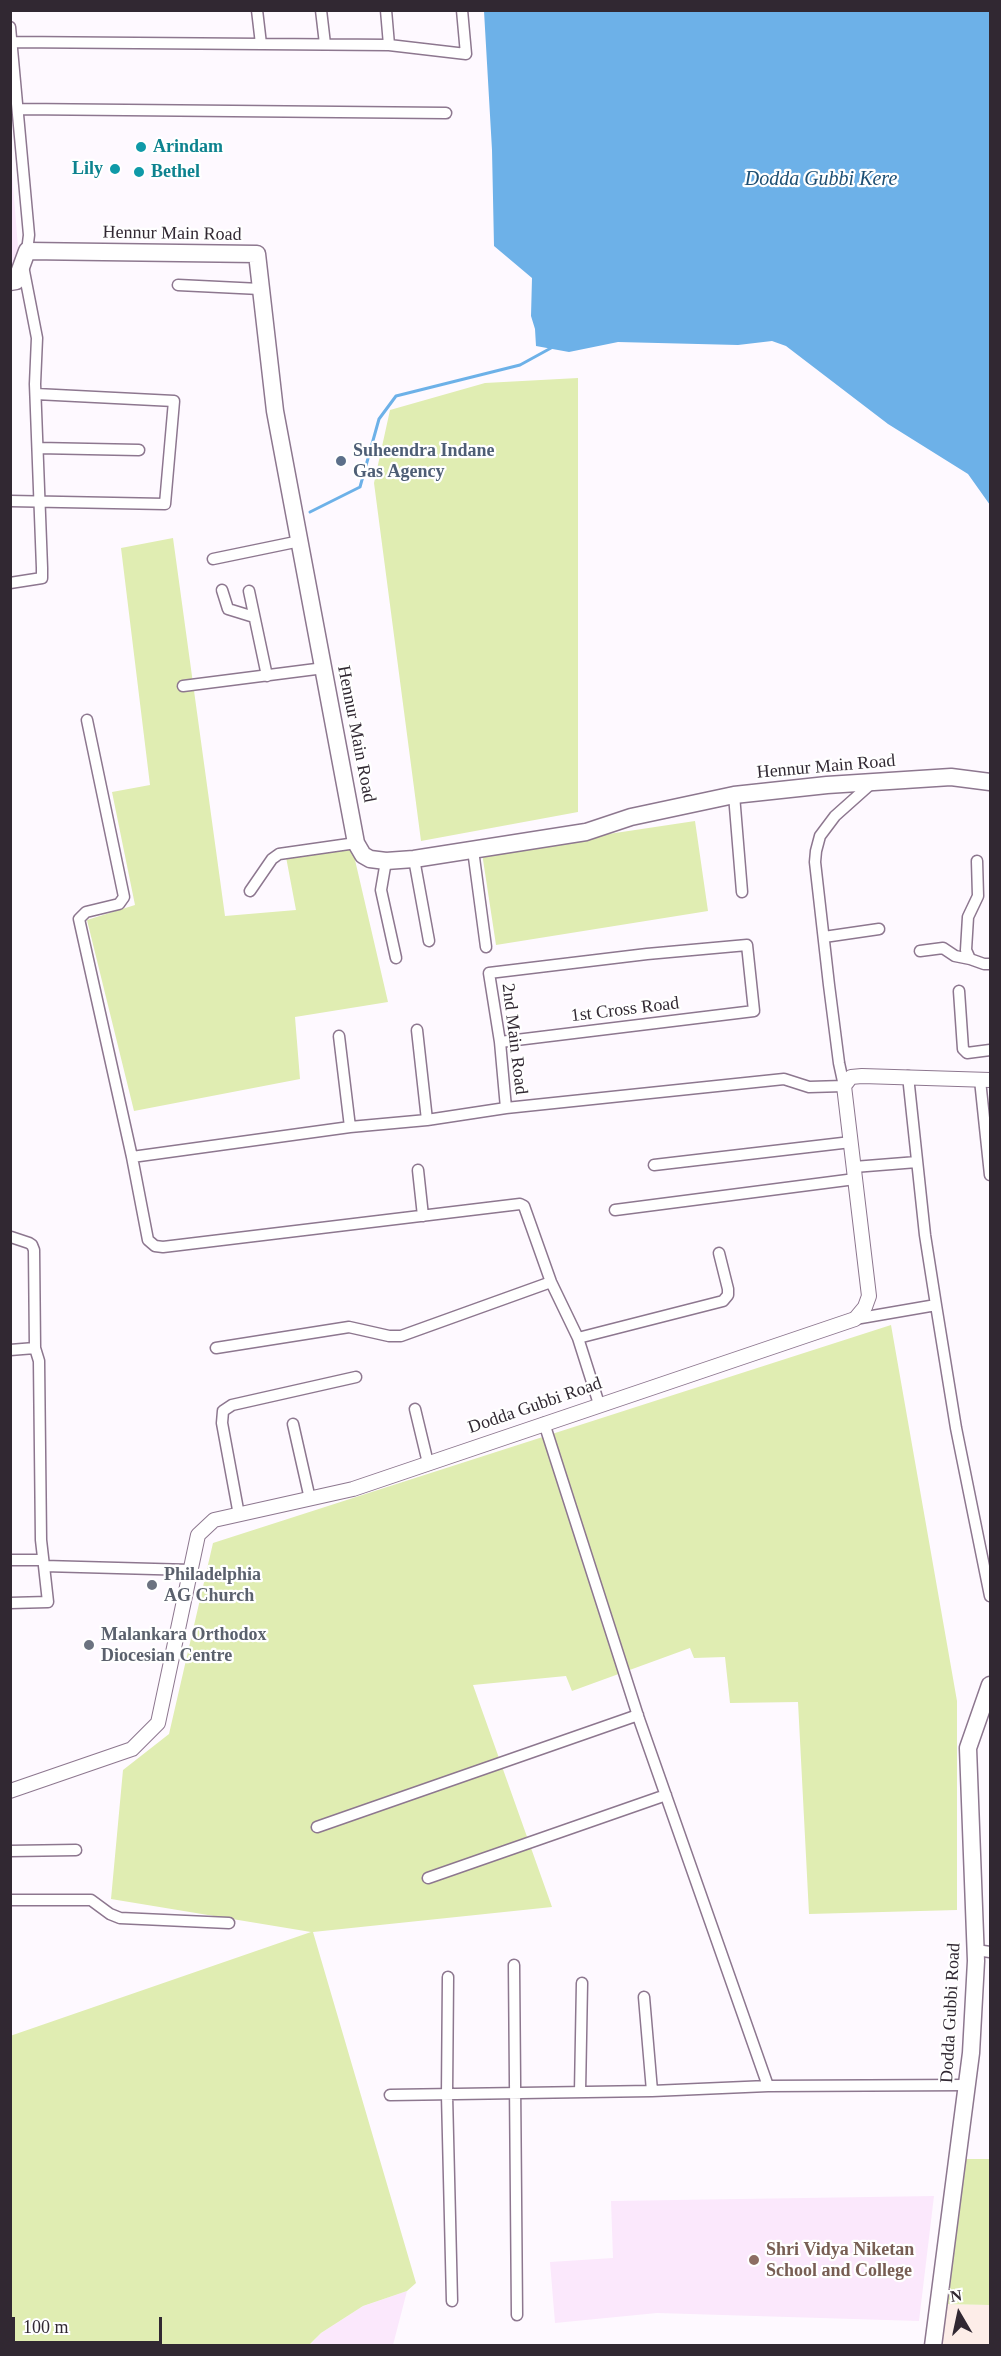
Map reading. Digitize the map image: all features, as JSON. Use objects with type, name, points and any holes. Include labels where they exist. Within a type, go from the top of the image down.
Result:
[{"type":"main road","name":"Hennur Main Road","points":[[25,257],[258,254],[275,411],[357,843],[363,855],[370,859],[386,861],[414,859],[586,832],[631,817],[734,795],[875,781],[951,777],[990,782]]},
{"type":"main road","points":[[10,282],[16,281],[25,257]]},
{"type":"main road","name":"Dodda Gubbi Road","points":[[933,2346],[983,1951],[968,1748],[990,1685]]},
{"type":"street","points":[[257,10],[261,44]]},
{"type":"street","points":[[321,10],[325,44]]},
{"type":"street","points":[[386,10],[389,45]]},
{"type":"street","points":[[12,42],[389,45],[466,54],[462,10]]},
{"type":"street","points":[[10,27],[29,235],[25,257],[37,338],[36,394],[42,578],[10,583]]},
{"type":"street","points":[[19,109],[446,113]]},
{"type":"street","points":[[178,285],[260,289]]},
{"type":"street","points":[[10,501],[165,504],[174,401],[36,394]]},
{"type":"street","points":[[38,448],[139,450]]},
{"type":"street","points":[[213,559],[300,541]]},
{"type":"street","points":[[222,590],[228,609],[254,617]]},
{"type":"street","points":[[249,591],[267,676]]},
{"type":"street","points":[[183,686],[324,668]]},
{"type":"street","points":[[87,720],[124,897],[119,904],[86,912],[80,919],[148,1240],[155,1246],[163,1247],[520,1203],[524,1206],[551,1282],[578,1338],[600,1404]]},
{"type":"street","points":[[855,1319],[865,1307],[869,1296],[815,862],[820,836],[835,816],[875,781]]},
{"type":"street","points":[[734,795],[742,892]]},
{"type":"street","points":[[250,891],[272,859],[279,854],[357,843]]},
{"type":"street","points":[[473,850],[486,947]]},
{"type":"street","points":[[414,859],[429,941]]},
{"type":"street","points":[[386,861],[381,890],[396,958]]},
{"type":"street","points":[[970,959],[966,950],[968,916],[978,896],[977,861]]},
{"type":"street","points":[[824,937],[879,929]]},
{"type":"street","name":"1st Cross Road","points":[[489,973],[647,954],[747,945],[754,1011],[500,1042]]},
{"type":"street","points":[[920,951],[944,948],[955,956],[990,964]]},
{"type":"street","name":"2nd Main Road","points":[[489,973],[500,1042],[506,1108]]},
{"type":"street","points":[[959,991],[963,1049],[967,1053],[990,1050]]},
{"type":"street","points":[[417,1030],[427,1120]]},
{"type":"street","points":[[339,1036],[350,1127]]},
{"type":"street","points":[[844,1086],[851,1077],[908,1076],[985,1080],[990,1174]]},
{"type":"street","points":[[908,1076],[925,1234],[936,1305],[956,1428],[990,1596]]},
{"type":"street","points":[[132,1157],[506,1108],[784,1079],[809,1087],[844,1086]]},
{"type":"street","points":[[654,1165],[851,1142]]},
{"type":"street","points":[[615,1210],[917,1162]]},
{"type":"street","points":[[418,1170],[423,1216]]},
{"type":"street","points":[[10,1603],[48,1602],[43,1563],[38,1415],[41,1383],[39,1361],[34,1348],[34,1250],[29,1243],[11,1237]]},
{"type":"street","points":[[578,1338],[723,1301],[728,1295],[728,1288],[719,1253]]},
{"type":"street","points":[[216,1348],[349,1327],[390,1336],[401,1336],[551,1282]]},
{"type":"street","points":[[855,1319],[936,1305]]},
{"type":"street","name":"Dodda Gubbi Road","points":[[10,1791],[132,1749],[158,1722],[198,1535],[214,1520],[353,1489],[855,1319]]},
{"type":"street","points":[[10,1350],[34,1348]]},
{"type":"street","points":[[239,1515],[222,1423],[223,1411],[232,1404],[356,1377]]},
{"type":"street","points":[[415,1409],[428,1463]]},
{"type":"street","points":[[544,1423],[638,1715],[768,2086]]},
{"type":"street","points":[[293,1424],[310,1499]]},
{"type":"street","points":[[10,1560],[191,1570]]},
{"type":"street","points":[[317,1827],[638,1715]]},
{"type":"street","points":[[428,1878],[666,1795]]},
{"type":"street","points":[[10,1851],[76,1851]]},
{"type":"street","points":[[10,1900],[91,1900],[110,1914],[120,1918],[229,1923]]},
{"type":"street","points":[[514,1965],[517,2315]]},
{"type":"street","points":[[448,1977],[447,2095],[452,2301]]},
{"type":"street","points":[[580,2092],[582,1983]]},
{"type":"street","points":[[644,1997],[651,2091]]},
{"type":"street","points":[[390,2095],[651,2091],[768,2086],[967,2085]]},
{"type":"shaded area","points":[[10,148],[18,247],[11,272],[10,272]]},
{"type":"shaded area","name":"Shri Vidya Niketan School and College","points":[[934,2196],[919,2321],[657,2313],[555,2323],[550,2262],[613,2258],[611,2201]]},
{"type":"shaded area","points":[[407,2291],[393,2345],[309,2346],[321,2333],[363,2306]]},
{"type":"shaded area","points":[[941,2304],[990,2305],[990,2345],[937,2346]]},
{"type":"green space","points":[[578,378],[578,812],[421,841],[374,483],[390,410],[485,383]]},
{"type":"green space","points":[[173,538],[225,916],[296,910],[286,857],[352,847],[388,1002],[295,1017],[300,1079],[134,1111],[87,920],[135,905],[112,792],[150,785],[121,548]]},
{"type":"green space","points":[[695,821],[708,911],[496,945],[482,853]]},
{"type":"green space","points":[[891,1325],[957,1701],[957,1910],[809,1914],[798,1702],[730,1703],[725,1657],[694,1658],[690,1648],[572,1691],[566,1676],[473,1685],[552,1907],[313,1932],[416,2283],[407,2291],[363,2306],[321,2333],[309,2345],[11,2345],[10,2036],[311,1932],[111,1899],[123,1770],[169,1734],[213,1543]]},
{"type":"green space","points":[[964,2159],[990,2159],[990,2305],[941,2304]]},
{"type":"water","name":"Dodda Gubbi Kere","points":[[484,11],[990,11],[990,505],[968,474],[888,424],[786,346],[772,341],[738,345],[618,342],[569,352],[536,346],[535,329],[531,316],[532,278],[494,246],[492,150]]},
{"type":"waterway","points":[[310,512],[360,487],[379,419],[396,396],[520,365],[551,348]]},
{"type":"place","name":"Arindam","points":[[141,147]]},
{"type":"place","name":"Lily","points":[[115,169]]},
{"type":"place","name":"Bethel","points":[[139,172]]},
{"type":"place","name":"Suheendra Indane Gas Agency","points":[[341,461]]},
{"type":"place","name":"Philadelphia AG Church","points":[[152,1585]]},
{"type":"place","name":"Malankara Orthodox Diocesian Centre","points":[[89,1645]]},
{"type":"place","name":"Shri Vidya Niketan School and College","points":[[754,2260]]}]
